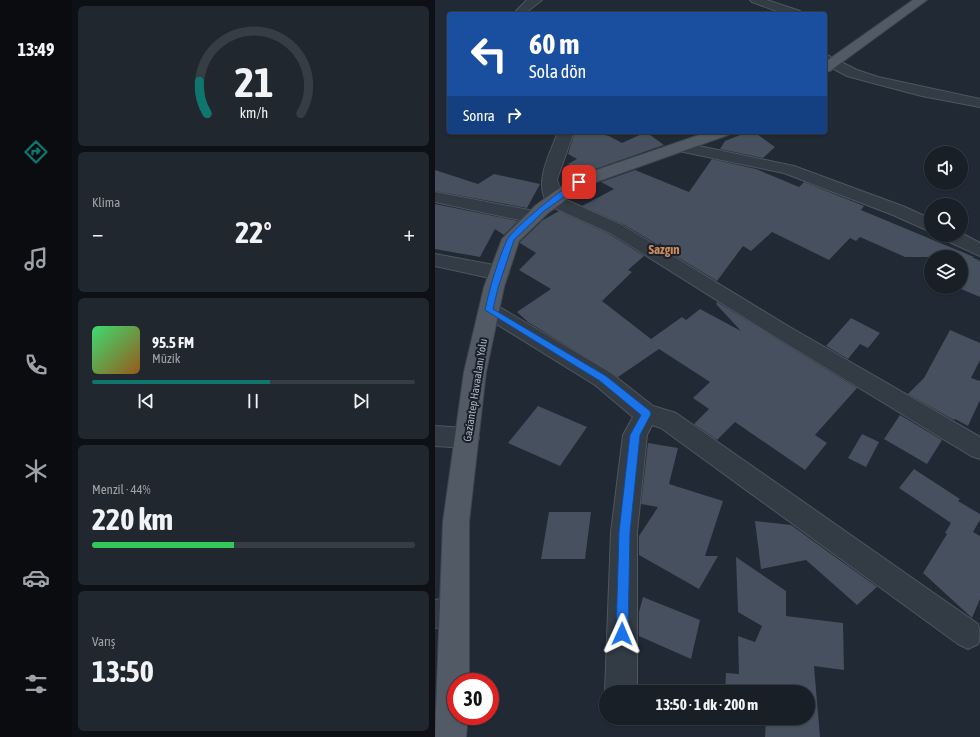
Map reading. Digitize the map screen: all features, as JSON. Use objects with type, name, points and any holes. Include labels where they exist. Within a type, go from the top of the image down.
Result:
[{"type":"main road","points":[[827,64],[921,0]]},
{"type":"main road","name":"Gaziantep Havaalanı Yolu","points":[[455,728],[445,612],[475,372],[499,273],[511,239],[534,217],[579,182],[717,134]]},
{"type":"street","points":[[522,12],[528,4],[536,0]]},
{"type":"street","points":[[756,0],[790,12]]},
{"type":"street","points":[[779,0],[802,12]]},
{"type":"street","points":[[827,64],[879,81],[980,103]]},
{"type":"street","points":[[565,134],[549,179],[554,201],[616,229],[781,331],[980,449]]},
{"type":"street","points":[[680,147],[788,169],[899,211],[924,223]]},
{"type":"street","points":[[435,197],[534,217]]},
{"type":"street","points":[[963,242],[980,250]]},
{"type":"street","points":[[435,260],[499,273]]},
{"type":"street","points":[[489,310],[603,379],[646,414],[668,420],[968,634]]},
{"type":"street","points":[[621,685],[625,532],[635,435],[646,414]]},
{"type":"street","points":[[435,436],[467,438]]},
{"type":"building","points":[[574,134],[600,134],[609,136],[622,143],[642,134],[649,134],[664,145],[584,173],[568,164],[577,159],[568,154]]},
{"type":"building","points":[[743,134],[757,134],[775,147],[763,158],[720,149],[725,141]]},
{"type":"building","points":[[712,159],[756,169],[799,187],[804,182],[864,206],[861,210],[924,236],[924,242],[938,242],[957,250],[924,250],[924,257],[905,257],[860,237],[856,241],[850,238],[829,260],[772,232],[751,251],[743,246],[717,281],[666,250],[660,243],[658,245],[623,224],[582,206],[614,189],[601,182],[635,170],[689,192]]},
{"type":"building","points":[[435,170],[478,184],[494,174],[540,184],[527,208],[435,191]]},
{"type":"building","points":[[435,204],[518,221],[504,235],[495,229],[480,257],[435,249]]},
{"type":"building","points":[[559,211],[609,234],[644,256],[628,270],[632,272],[602,301],[651,339],[682,317],[686,320],[700,309],[741,331],[716,304],[717,302],[857,388],[815,435],[827,443],[805,470],[735,422],[717,440],[694,424],[709,409],[693,398],[710,382],[659,349],[618,377],[528,322],[517,312],[551,289],[519,270],[536,253],[520,242],[543,220]]},
{"type":"building","points":[[968,255],[980,261],[980,297],[968,292]]},
{"type":"building","points":[[851,318],[880,333],[868,348],[860,344],[848,359],[826,346]]},
{"type":"building","points":[[950,330],[980,343],[980,360],[971,378],[980,381],[980,400],[968,426],[955,419],[954,420],[908,394],[924,378]]},
{"type":"building","points":[[538,406],[587,427],[560,466],[508,443]]},
{"type":"building","points":[[900,415],[942,440],[927,464],[884,439]]},
{"type":"building","points":[[862,434],[879,442],[866,467],[848,458]]},
{"type":"building","points":[[648,443],[678,448],[669,484],[723,501],[705,556],[718,556],[699,589],[639,555],[639,536],[658,507],[641,504]]},
{"type":"building","points":[[914,469],[960,499],[958,501],[980,514],[980,520],[973,532],[980,536],[980,599],[972,618],[923,573],[947,534],[945,533],[951,523],[899,488]]},
{"type":"building","points":[[549,512],[591,512],[585,559],[541,559]]},
{"type":"building","points":[[755,521],[791,525],[877,587],[857,605],[806,560],[761,569]]},
{"type":"building","points":[[736,557],[786,591],[786,616],[843,623],[844,670],[814,666],[820,737],[765,737],[766,725],[815,725],[815,685],[725,685],[726,673],[739,674],[738,636],[755,642],[762,626],[738,612]]},
{"type":"building","points":[[643,597],[700,620],[691,659],[639,636],[639,612]]},
{"type":"district","name":"Sazgın","points":[[664,249]]},
{"type":"route","points":[[579,182],[542,209],[511,239],[494,288],[489,310],[603,379],[646,414],[635,435],[625,532],[622,634]]}]
